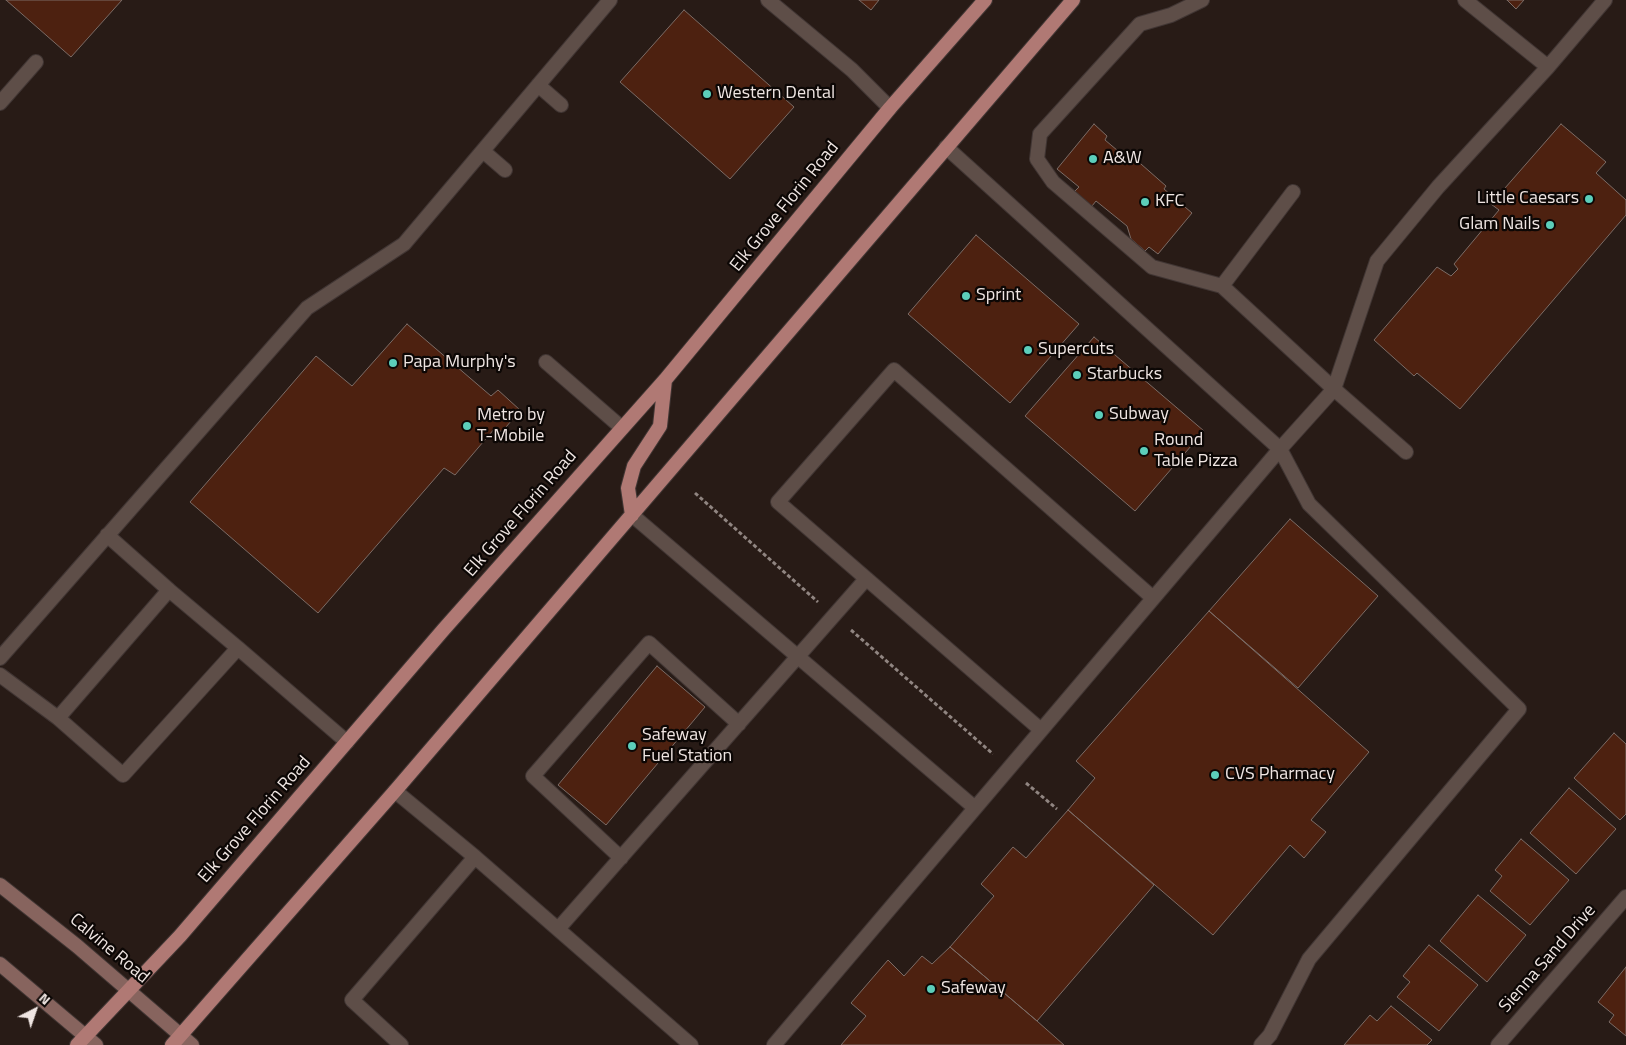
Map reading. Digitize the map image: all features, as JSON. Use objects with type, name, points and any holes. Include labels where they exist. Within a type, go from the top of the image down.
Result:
[{"type":"main road","name":"Elk Grove Florin Road","points":[[86,1042],[665,380],[890,108],[985,0]]},
{"type":"main road","points":[[176,1040],[395,791],[1073,0]]},
{"type":"main road","points":[[632,515],[628,488],[634,466],[660,426],[665,380]]},
{"type":"main road","name":"Calvine Road","points":[[0,884],[129,991],[176,1040],[192,1045]]},
{"type":"main road","points":[[0,964],[86,1042]]},
{"type":"street","points":[[0,658],[307,308],[404,244],[610,0]]},
{"type":"street","points":[[768,0],[852,70],[890,108]]},
{"type":"street","points":[[1202,0],[1171,15],[1140,24],[1040,134],[1037,159],[1053,182],[1152,267],[1222,286],[1406,452]]},
{"type":"street","points":[[1465,0],[1548,67]]},
{"type":"street","points":[[774,1045],[1280,449],[1334,388],[1377,261],[1438,187],[1548,67],[1605,0]]},
{"type":"street","points":[[0,103],[36,62]]},
{"type":"street","points":[[538,85],[561,105]]},
{"type":"street","points":[[946,147],[1280,449],[1309,504],[1519,709],[1309,959],[1270,1036],[1261,1045]]},
{"type":"street","points":[[482,151],[505,170]]},
{"type":"street","points":[[1222,286],[1293,192]]},
{"type":"street","points":[[546,362],[622,428]]},
{"type":"street","points":[[1041,730],[778,502],[894,370],[1153,598]]},
{"type":"street","points":[[632,515],[975,808]]},
{"type":"street","points":[[107,536],[347,742]]},
{"type":"street","points":[[558,929],[866,579]]},
{"type":"street","points":[[58,718],[169,590]]},
{"type":"street","points":[[621,858],[533,776],[649,643],[739,724]]},
{"type":"street","points":[[0,675],[58,718],[123,776],[238,648]]},
{"type":"street","points":[[395,791],[475,857],[691,1045]]},
{"type":"street","points":[[401,1045],[352,1000],[475,857]]},
{"type":"street","name":"Sienna Sand Drive","points":[[1498,1045],[1626,897]]},
{"type":"path","points":[[695,493],[834,616],[1058,809]]},
{"type":"building","points":[[6,0],[122,0],[71,57]]},
{"type":"building","points":[[859,0],[879,0],[871,10]]},
{"type":"building","points":[[1507,0],[1524,0],[1516,9]]},
{"type":"building","name":"Western Dental","points":[[684,10],[794,107],[730,179],[620,82]]},
{"type":"building","points":[[1094,124],[1107,136],[1105,140],[1130,161],[1133,157],[1166,186],[1164,189],[1192,213],[1158,254],[1149,247],[1145,251],[1131,239],[1127,226],[1096,201],[1092,206],[1074,192],[1079,187],[1057,169]]},
{"type":"building","points":[[1561,124],[1606,162],[1596,173],[1626,200],[1626,215],[1460,409],[1417,373],[1414,376],[1374,340],[1437,267],[1451,276],[1458,269],[1454,264],[1499,210],[1491,204]]},
{"type":"building","points":[[976,235],[1079,324],[1010,403],[908,314]]},
{"type":"building","points":[[407,324],[491,396],[498,390],[520,410],[502,432],[495,428],[455,475],[444,468],[318,613],[190,502],[316,356],[352,386]]},
{"type":"building","points":[[1094,337],[1204,431],[1135,511],[1025,416]]},
{"type":"building","points":[[1290,519],[1378,596],[1298,688],[1209,611]]},
{"type":"building","points":[[1209,611],[1369,752],[1311,820],[1326,832],[1304,858],[1290,845],[1213,935],[1068,810],[1095,778],[1076,761]]},
{"type":"building","name":"Safeway Fuel Station","points":[[657,666],[705,707],[606,825],[558,785]]},
{"type":"building","points":[[1614,733],[1626,744],[1626,814],[1620,820],[1574,778]]},
{"type":"building","points":[[1569,788],[1616,829],[1576,874],[1530,833]]},
{"type":"building","points":[[1068,810],[1154,885],[1037,1021],[950,947],[994,896],[981,884],[1013,847],[1026,858]]},
{"type":"building","points":[[1521,839],[1569,880],[1530,925],[1490,891],[1502,876],[1495,870]]},
{"type":"building","points":[[1478,895],[1526,935],[1487,982],[1440,941]]},
{"type":"building","points":[[1429,945],[1478,985],[1439,1031],[1397,997],[1410,982],[1403,976]]},
{"type":"building","name":"Safeway","points":[[950,947],[1064,1045],[841,1045],[866,1016],[851,1003],[888,960],[904,976],[922,956],[932,964]]},
{"type":"building","points":[[1626,967],[1626,1036],[1609,1022],[1614,1015],[1598,1002]]},
{"type":"building","points":[[1391,1006],[1432,1040],[1427,1045],[1344,1045],[1370,1015],[1377,1021]]},
{"type":"place","name":"Western Dental","points":[[707,94]]},
{"type":"place","name":"A&W","points":[[1093,159]]},
{"type":"place","name":"Little Caesars","points":[[1589,199]]},
{"type":"place","name":"KFC","points":[[1145,202]]},
{"type":"place","name":"Glam Nails","points":[[1550,225]]},
{"type":"place","name":"Sprint","points":[[966,296]]},
{"type":"place","name":"Supercuts","points":[[1028,350]]},
{"type":"place","name":"Papa Murphy's","points":[[393,363]]},
{"type":"place","name":"Starbucks","points":[[1077,375]]},
{"type":"place","name":"Subway","points":[[1099,415]]},
{"type":"place","name":"Metro by T-Mobile","points":[[467,426]]},
{"type":"place","name":"Round Table Pizza","points":[[1144,451]]},
{"type":"place","name":"Safeway Fuel Station","points":[[632,746]]},
{"type":"place","name":"CVS Pharmacy","points":[[1215,775]]},
{"type":"place","name":"Safeway","points":[[931,989]]}]
